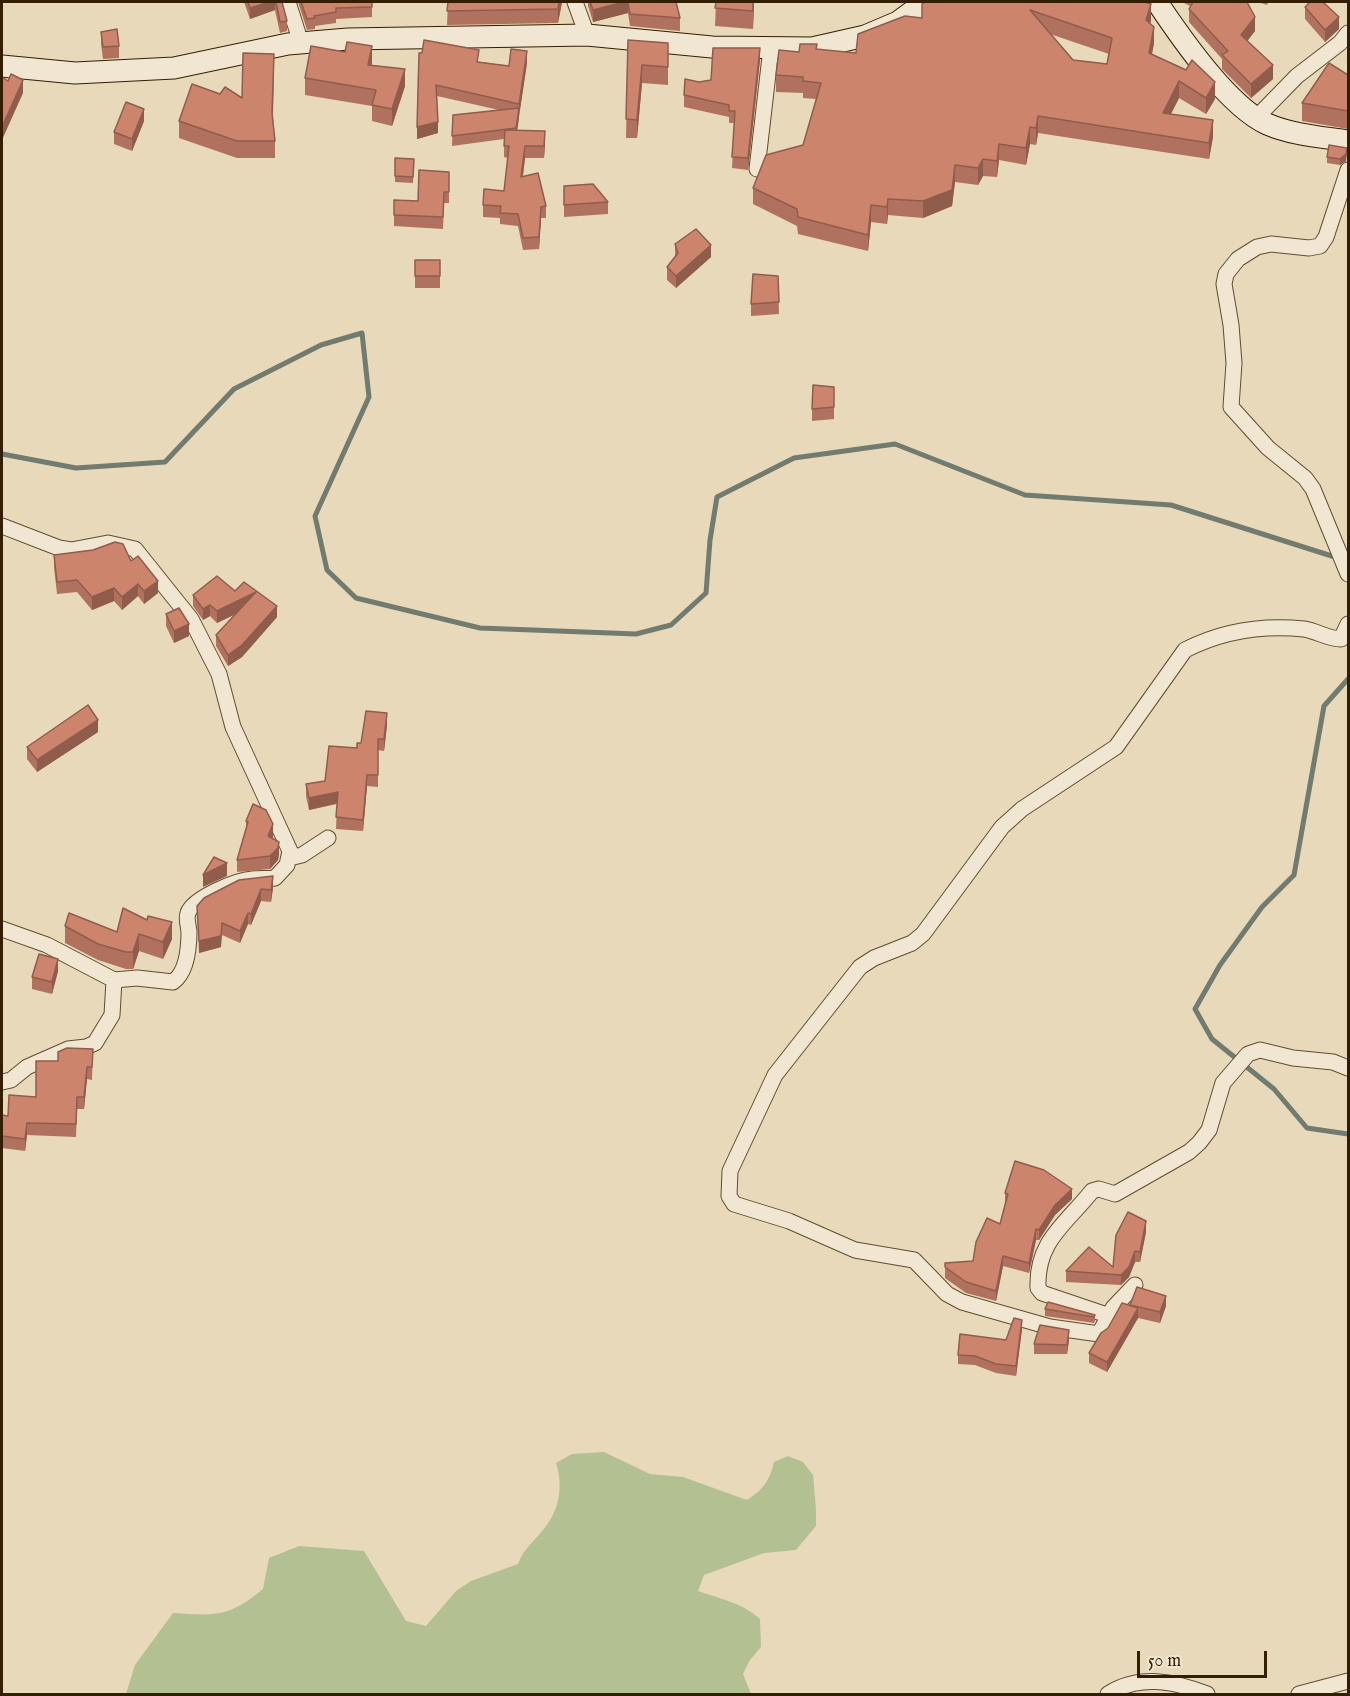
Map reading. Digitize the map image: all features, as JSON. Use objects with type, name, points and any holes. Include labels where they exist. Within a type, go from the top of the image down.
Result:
[{"type":"street","points":[[288,2],[302,43]]},
{"type":"street","points":[[575,2],[587,35]]},
{"type":"street","points":[[2,66],[75,73],[174,68],[302,43],[348,39],[587,35],[712,47],[812,48],[865,36],[898,22],[925,2]]},
{"type":"street","points":[[1157,2],[1193,51],[1243,109],[1256,118],[1284,129],[1348,141]]},
{"type":"street","points":[[1256,118],[1297,76],[1340,43],[1348,33]]},
{"type":"street","points":[[757,169],[771,48]]},
{"type":"street","points":[[1348,170],[1326,237],[1320,246],[1309,248],[1271,244],[1257,247],[1238,259],[1226,274],[1224,284],[1231,324],[1234,363],[1231,407],[1269,448],[1305,478],[1313,489],[1348,572]]},
{"type":"street","points":[[2,526],[59,548],[71,550],[108,543],[135,549],[191,619],[219,674],[233,727],[289,845],[289,858],[281,874],[275,879],[251,879],[227,886],[193,905],[187,916],[189,944],[186,957],[179,977],[173,982],[137,978],[114,980],[47,945],[2,929]]},
{"type":"street","points":[[1135,1285],[1113,1308],[1102,1333],[1023,1321],[962,1302],[947,1294],[918,1261],[855,1251],[789,1221],[734,1203],[729,1196],[730,1171],[775,1075],[837,993],[867,962],[912,943],[923,934],[1002,827],[1022,809],[1116,747],[1185,650],[1202,642],[1272,627],[1308,629],[1341,639],[1348,624]]},
{"type":"street","points":[[289,858],[302,855],[328,838]]},
{"type":"street","points":[[2,1082],[11,1080],[27,1067],[68,1049],[86,1047],[95,1043],[112,1015],[114,980]]},
{"type":"street","points":[[1110,1316],[1038,1290],[1042,1254],[1053,1233],[1092,1191],[1099,1189],[1115,1194],[1189,1152],[1209,1130],[1223,1083],[1244,1058],[1260,1050],[1293,1058],[1333,1062],[1348,1068]]},
{"type":"street","points":[[1108,1695],[1124,1685],[1152,1681],[1182,1685],[1207,1695]]},
{"type":"street","points":[[1299,1695],[1348,1681]]},
{"type":"green space","points":[[604,1452],[650,1474],[683,1477],[747,1500],[765,1484],[774,1462],[788,1456],[803,1462],[813,1475],[816,1526],[796,1550],[764,1553],[704,1575],[698,1591],[738,1605],[760,1619],[761,1647],[750,1660],[743,1674],[751,1694],[126,1694],[135,1665],[173,1613],[222,1613],[241,1605],[263,1589],[269,1558],[299,1546],[364,1551],[406,1621],[426,1626],[456,1591],[471,1581],[518,1564],[554,1512],[560,1487],[556,1463],[572,1454]]},
{"type":"building","points":[[248,2],[270,2],[250,8]]},
{"type":"building","points":[[276,2],[282,2],[287,21],[280,22]]},
{"type":"building","points":[[301,2],[372,2],[372,7],[336,8],[336,12],[307,19]]},
{"type":"building","points":[[448,2],[559,2],[558,9],[447,11]]},
{"type":"building","points":[[590,2],[624,2],[593,10]]},
{"type":"building","points":[[628,2],[676,2],[680,18],[630,14]]},
{"type":"building","points":[[716,2],[753,2],[753,11],[715,8]]},
{"type":"building","points":[[925,2],[1144,2],[1151,4],[1146,20],[1154,27],[1149,53],[1186,70],[1192,60],[1215,82],[1206,98],[1179,81],[1163,113],[1213,120],[1209,143],[1038,116],[1036,128],[1030,127],[1026,148],[999,144],[997,161],[983,159],[978,168],[955,165],[952,190],[923,201],[888,199],[887,207],[871,205],[868,235],[798,217],[797,209],[753,188],[766,155],[803,145],[821,83],[803,81],[803,77],[776,75],[779,50],[799,52],[800,44],[817,44],[816,49],[856,53],[858,34],[905,16],[922,18],[922,4]],"holes":[[[1030,10],[1112,38],[1107,64],[1073,60]]]},
{"type":"building","points":[[1193,2],[1247,2],[1255,17],[1241,35],[1273,65],[1251,84],[1222,55],[1228,51],[1189,9]]},
{"type":"building","points":[[1310,2],[1323,2],[1339,17],[1325,30],[1305,7]]},
{"type":"building","points":[[117,29],[119,46],[103,47],[101,32]]},
{"type":"building","points":[[424,40],[479,50],[477,62],[509,66],[511,49],[527,51],[519,104],[436,85],[438,122],[417,127],[419,53],[422,53]]},
{"type":"building","points":[[628,40],[668,43],[668,67],[642,65],[637,120],[626,119]]},
{"type":"building","points":[[347,42],[372,46],[368,65],[405,69],[392,109],[372,105],[376,90],[305,78],[311,46],[345,52]]},
{"type":"building","points":[[713,48],[760,48],[748,158],[732,157],[735,111],[729,111],[729,105],[684,95],[685,79],[699,82],[711,80]]},
{"type":"building","points":[[243,53],[274,54],[272,113],[275,141],[237,141],[179,121],[192,84],[220,94],[225,87],[242,98]]},
{"type":"building","points":[[1329,63],[1348,75],[1348,111],[1302,103]]},
{"type":"building","points":[[11,74],[23,80],[2,127],[2,77],[8,81]]},
{"type":"building","points":[[126,102],[144,109],[132,139],[114,132]]},
{"type":"building","points":[[519,108],[516,128],[452,136],[453,115]]},
{"type":"building","points":[[505,130],[545,131],[544,146],[525,146],[521,177],[538,173],[546,206],[541,207],[539,237],[523,238],[518,214],[500,213],[501,206],[483,205],[484,189],[504,191],[509,146],[504,146]]},
{"type":"building","points":[[1329,145],[1347,148],[1346,154],[1340,159],[1327,157]]},
{"type":"building","points":[[395,158],[414,159],[413,177],[395,176]]},
{"type":"building","points":[[419,170],[449,172],[449,192],[444,192],[443,217],[394,215],[394,200],[418,201]]},
{"type":"building","points":[[593,184],[608,202],[564,205],[564,186]]},
{"type":"building","points":[[696,229],[711,245],[676,276],[667,267],[678,253],[675,244]]},
{"type":"building","points":[[415,260],[440,260],[440,276],[415,276]]},
{"type":"building","points":[[753,274],[778,276],[779,302],[751,304]]},
{"type":"building","points":[[813,385],[834,387],[834,407],[812,409]]},
{"type":"building","points":[[115,542],[123,544],[131,561],[138,556],[158,581],[144,591],[138,584],[122,597],[114,588],[92,597],[77,580],[57,582],[54,555],[93,550]]},
{"type":"building","points":[[217,576],[235,591],[244,582],[277,606],[242,645],[228,655],[216,635],[256,592],[217,611],[210,605],[203,609],[193,595]]},
{"type":"building","points":[[179,608],[189,624],[174,631],[166,614]]},
{"type":"building","points":[[88,705],[98,720],[37,760],[27,747]]},
{"type":"building","points":[[366,711],[387,713],[384,739],[378,739],[378,775],[367,775],[363,820],[336,817],[338,792],[309,798],[306,784],[325,781],[329,746],[357,748],[357,743],[361,743]]},
{"type":"building","points":[[253,804],[266,810],[273,824],[268,836],[279,842],[278,848],[270,856],[237,860],[248,822],[246,821]]},
{"type":"building","points":[[214,857],[227,863],[203,875]]},
{"type":"building","points":[[273,876],[271,890],[261,889],[251,914],[248,913],[240,931],[222,923],[221,936],[199,941],[197,906],[204,898],[239,880]]},
{"type":"building","points":[[123,908],[147,920],[148,916],[172,922],[163,942],[139,934],[133,952],[126,952],[98,944],[65,926],[69,913],[117,932]]},
{"type":"building","points":[[39,954],[58,959],[52,982],[32,977]]},
{"type":"building","points":[[67,1048],[93,1049],[92,1067],[87,1067],[84,1097],[77,1097],[76,1124],[27,1123],[25,1139],[2,1136],[2,1115],[8,1116],[9,1095],[36,1097],[36,1061],[58,1061],[58,1052]]},
{"type":"building","points":[[1015,1161],[1044,1170],[1072,1189],[1055,1205],[1039,1230],[1036,1229],[1029,1263],[1003,1256],[996,1291],[966,1282],[945,1267],[945,1263],[973,1261],[976,1242],[987,1218],[1000,1224],[1008,1194],[1005,1193]]},
{"type":"building","points":[[1128,1212],[1146,1221],[1140,1252],[1135,1251],[1129,1267],[1121,1275],[1066,1271],[1089,1247],[1113,1267],[1116,1235]]},
{"type":"building","points":[[1137,1287],[1166,1296],[1160,1312],[1130,1305]]},
{"type":"building","points":[[1048,1302],[1095,1315],[1094,1317],[1045,1309]]},
{"type":"building","points":[[1122,1303],[1138,1308],[1107,1362],[1089,1353],[1101,1333],[1108,1328]]},
{"type":"building","points":[[1014,1318],[1022,1320],[1016,1366],[996,1364],[975,1356],[958,1355],[960,1334],[1006,1340]]},
{"type":"building","points":[[1040,1325],[1069,1330],[1067,1345],[1034,1344]]},
{"type":"waterway","points":[[2,454],[76,468],[165,462],[234,389],[321,345],[362,333],[369,397],[315,516],[327,570],[356,598],[480,628],[636,634],[671,625],[706,593],[710,540],[717,497],[794,458],[895,444],[1025,495],[1171,505],[1338,558]]},
{"type":"waterway","points":[[1348,679],[1324,706],[1294,875],[1262,907],[1220,965],[1195,1009],[1212,1039],[1274,1089],[1307,1128],[1348,1134]]}]
